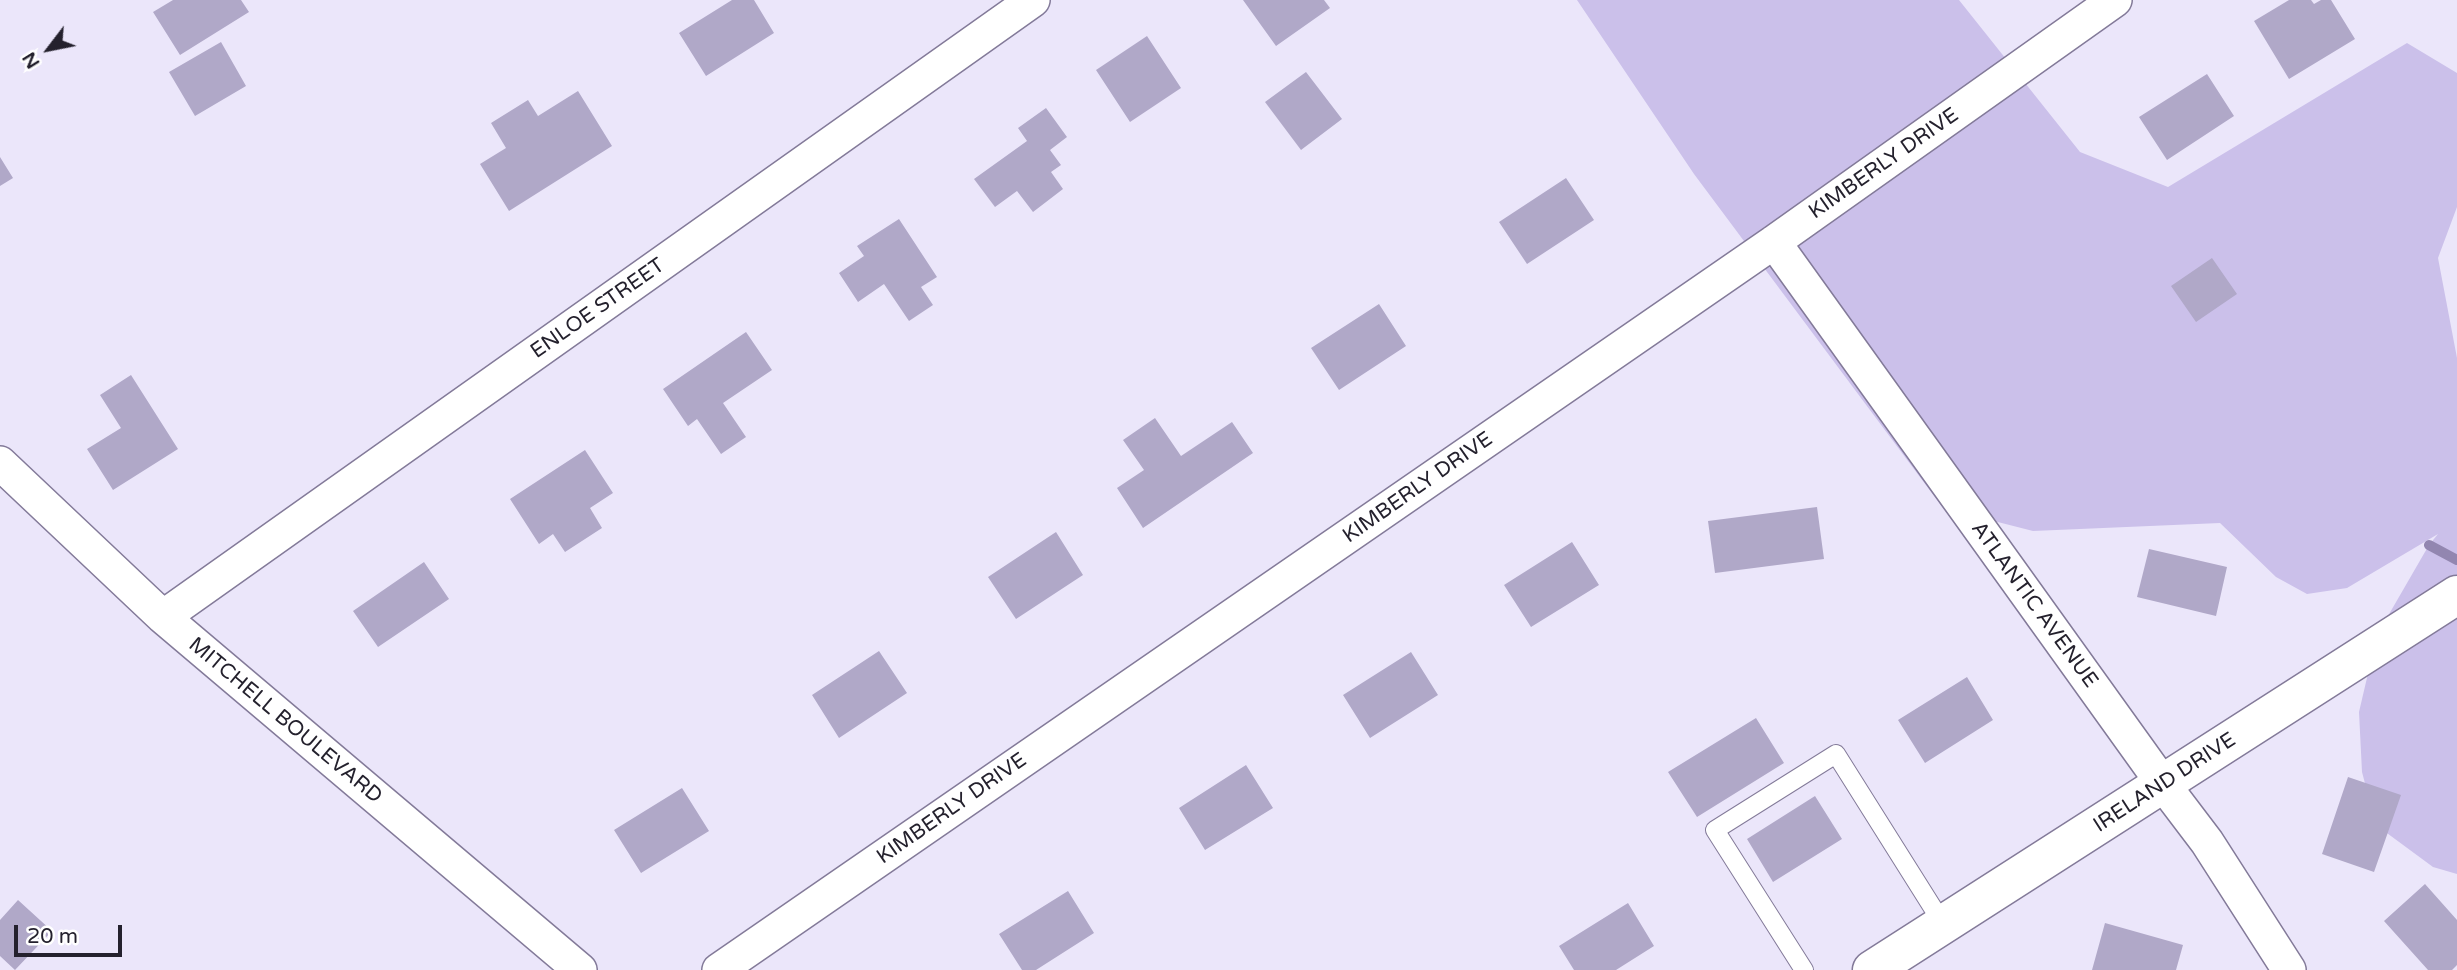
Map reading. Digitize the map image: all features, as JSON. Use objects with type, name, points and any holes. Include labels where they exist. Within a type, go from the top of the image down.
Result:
[{"type":"main road","name":"IRELAND DRIVE","points":[[1872,970],[2457,595]]},
{"type":"street","name":"ENLOE STREET","points":[[163,617],[1032,0]]},
{"type":"street","name":"KIMBERLY DRIVE","points":[[719,970],[1774,242],[2115,0]]},
{"type":"street","name":"ATLANTIC AVENUE","points":[[1774,242],[2162,784],[2207,842],[2289,970]]},
{"type":"street","name":"MITCHELL BOULEVARD","points":[[0,463],[163,617],[580,970]]},
{"type":"lane","points":[[1804,970],[1715,830],[1836,754],[1943,925]]},
{"type":"shaded area","points":[[1577,0],[1959,0],[2080,152],[2168,187],[2407,43],[2457,73],[2457,207],[2438,258],[2457,358],[2457,874],[2433,867],[2376,825],[2362,772],[2359,712],[2377,635],[2438,534],[2347,588],[2307,594],[2276,577],[2220,523],[2033,531],[1943,508],[1694,174]]},
{"type":"building","points":[[173,0],[241,0],[249,12],[180,55],[153,12]]},
{"type":"building","points":[[732,0],[754,0],[774,33],[706,76],[679,33]]},
{"type":"building","points":[[1243,0],[1324,0],[1330,8],[1276,46]]},
{"type":"building","points":[[2289,0],[2311,0],[2314,4],[2321,0],[2331,0],[2355,39],[2289,79],[2254,21]]},
{"type":"building","points":[[1147,36],[1181,88],[1130,122],[1096,70]]},
{"type":"building","points":[[221,42],[246,86],[195,116],[169,72]]},
{"type":"building","points":[[1306,72],[1342,119],[1301,150],[1265,102]]},
{"type":"building","points":[[2207,74],[2234,116],[2167,160],[2139,117]]},
{"type":"building","points":[[578,91],[612,146],[509,211],[480,164],[506,148],[491,123],[528,100],[538,116]]},
{"type":"building","points":[[1046,108],[1067,137],[1050,150],[1061,165],[1051,172],[1063,189],[1033,212],[1017,191],[995,207],[974,179],[1027,141],[1018,128]]},
{"type":"building","points":[[0,157],[13,178],[0,186]]},
{"type":"building","points":[[1566,178],[1594,220],[1527,264],[1499,222]]},
{"type":"building","points":[[899,219],[937,277],[921,287],[933,305],[909,321],[884,284],[858,302],[839,273],[864,256],[857,246]]},
{"type":"building","points":[[2212,258],[2237,294],[2196,322],[2171,286]]},
{"type":"building","points":[[1379,304],[1406,346],[1339,390],[1311,348]]},
{"type":"building","points":[[746,332],[772,370],[723,403],[746,437],[721,454],[697,419],[688,426],[663,389]]},
{"type":"building","points":[[131,375],[178,449],[113,490],[87,449],[121,428],[100,395]]},
{"type":"building","points":[[1155,418],[1181,456],[1232,422],[1253,453],[1143,528],[1117,488],[1144,470],[1123,440]]},
{"type":"building","points":[[585,450],[613,493],[590,508],[602,528],[565,552],[553,534],[539,544],[510,499]]},
{"type":"building","points":[[1817,507],[1824,559],[1715,573],[1708,521]]},
{"type":"building","points":[[1056,532],[1083,575],[1016,619],[988,577]]},
{"type":"building","points":[[1572,542],[1599,585],[1531,627],[1504,585]]},
{"type":"building","points":[[2149,549],[2227,567],[2216,616],[2137,597]]},
{"type":"building","points":[[424,562],[449,599],[378,647],[353,611]]},
{"type":"building","points":[[879,651],[907,693],[839,738],[812,695]]},
{"type":"building","points":[[1411,652],[1438,695],[1370,738],[1343,695]]},
{"type":"building","points":[[1967,677],[1993,720],[1925,763],[1898,720]]},
{"type":"building","points":[[1756,718],[1784,763],[1697,817],[1668,772]]},
{"type":"building","points":[[1246,765],[1273,808],[1205,850],[1179,808]]},
{"type":"building","points":[[2348,777],[2401,795],[2374,872],[2322,854]]},
{"type":"building","points":[[682,788],[709,831],[641,873],[614,830]]},
{"type":"building","points":[[1815,796],[1842,839],[1773,882],[1747,839]]},
{"type":"building","points":[[2425,884],[2457,920],[2457,965],[2452,970],[2428,970],[2384,921]]},
{"type":"building","points":[[1068,891],[1094,933],[1036,970],[1022,970],[999,934]]},
{"type":"building","points":[[18,900],[52,931],[15,970],[0,956],[0,920]]},
{"type":"building","points":[[1628,903],[1654,946],[1616,970],[1574,970],[1559,946]]},
{"type":"building","points":[[2105,923],[2183,945],[2176,970],[2092,970]]},
{"type":"waterway","points":[[2429,545],[2457,560]]}]
